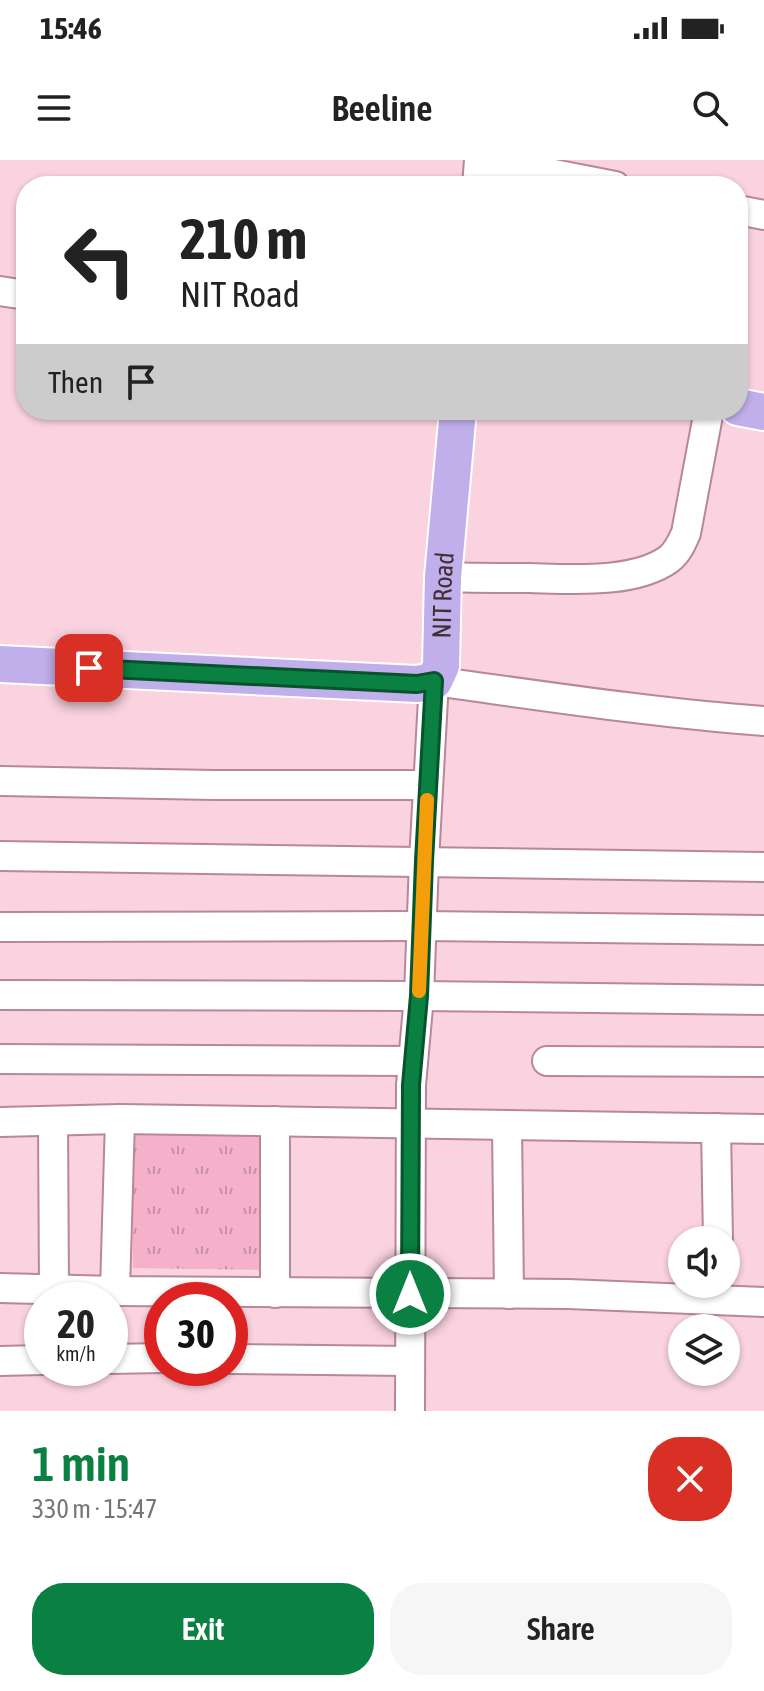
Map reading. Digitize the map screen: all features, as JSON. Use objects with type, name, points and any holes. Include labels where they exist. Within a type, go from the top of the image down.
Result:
[{"type":"main road","name":"NIT Road","points":[[434,681],[441,666],[443,577],[457,420]]},
{"type":"main road","points":[[0,664],[417,684],[434,681]]},
{"type":"street","points":[[480,160],[563,176]]},
{"type":"street","points":[[443,577],[617,577],[659,565],[672,557],[686,533],[707,420]]},
{"type":"street","points":[[410,1411],[412,1061],[419,996],[434,681],[764,721]]},
{"type":"street","points":[[0,781],[428,785]]},
{"type":"street","points":[[0,856],[764,867]]},
{"type":"street","points":[[0,927],[422,926],[764,930]]},
{"type":"street","points":[[0,995],[764,1000]]},
{"type":"street","points":[[0,1059],[412,1061]]},
{"type":"street","points":[[547,1061],[764,1062]]},
{"type":"street","points":[[115,1282],[120,1119]]},
{"type":"street","points":[[0,1122],[120,1119],[764,1129]]},
{"type":"street","points":[[53,1121],[54,1282]]},
{"type":"street","points":[[275,1121],[275,1293]]},
{"type":"street","points":[[507,1126],[509,1294]]},
{"type":"street","points":[[716,1128],[718,1226]]},
{"type":"street","points":[[0,1288],[24,1289]]},
{"type":"street","points":[[128,1291],[668,1293]]},
{"type":"street","points":[[740,1297],[764,1302]]},
{"type":"street","points":[[248,1359],[410,1361]]},
{"type":"street","points":[[0,1361],[24,1360]]},
{"type":"green space","points":[[132,1126],[268,1126],[265,1270],[133,1268]]},
{"type":"slow traffic","points":[[419,991],[427,800]]},
{"type":"route","points":[[89,668],[417,684],[434,681],[419,996],[411,1085],[410,1294]]}]
